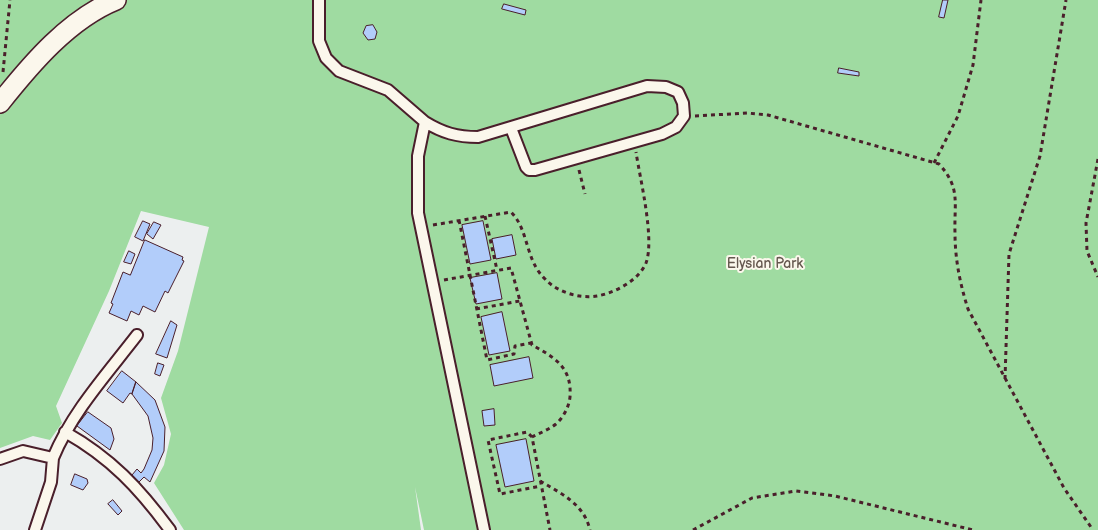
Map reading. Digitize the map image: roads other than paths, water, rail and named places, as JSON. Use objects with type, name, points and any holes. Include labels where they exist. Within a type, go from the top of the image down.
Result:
[{"type":"street","points":[[1,101],[54,42],[80,21],[116,0]]},
{"type":"lane","points":[[319,0],[319,41],[326,58],[339,71],[388,90],[425,122],[443,133],[462,137],[478,137],[647,86],[666,87],[678,92],[683,103],[684,116],[676,127],[662,134],[576,159],[529,170],[519,152],[511,128]]},
{"type":"lane","points":[[425,122],[418,156],[418,212],[484,530]]},
{"type":"lane","points":[[35,530],[51,482],[53,458],[65,432],[106,372],[137,335]]},
{"type":"lane","points":[[65,432],[93,448],[126,476],[170,530]]},
{"type":"lane","points":[[0,459],[23,451],[53,458]]},
{"type":"park label","name":"Elysian Park","points":[[765,264]]}]
